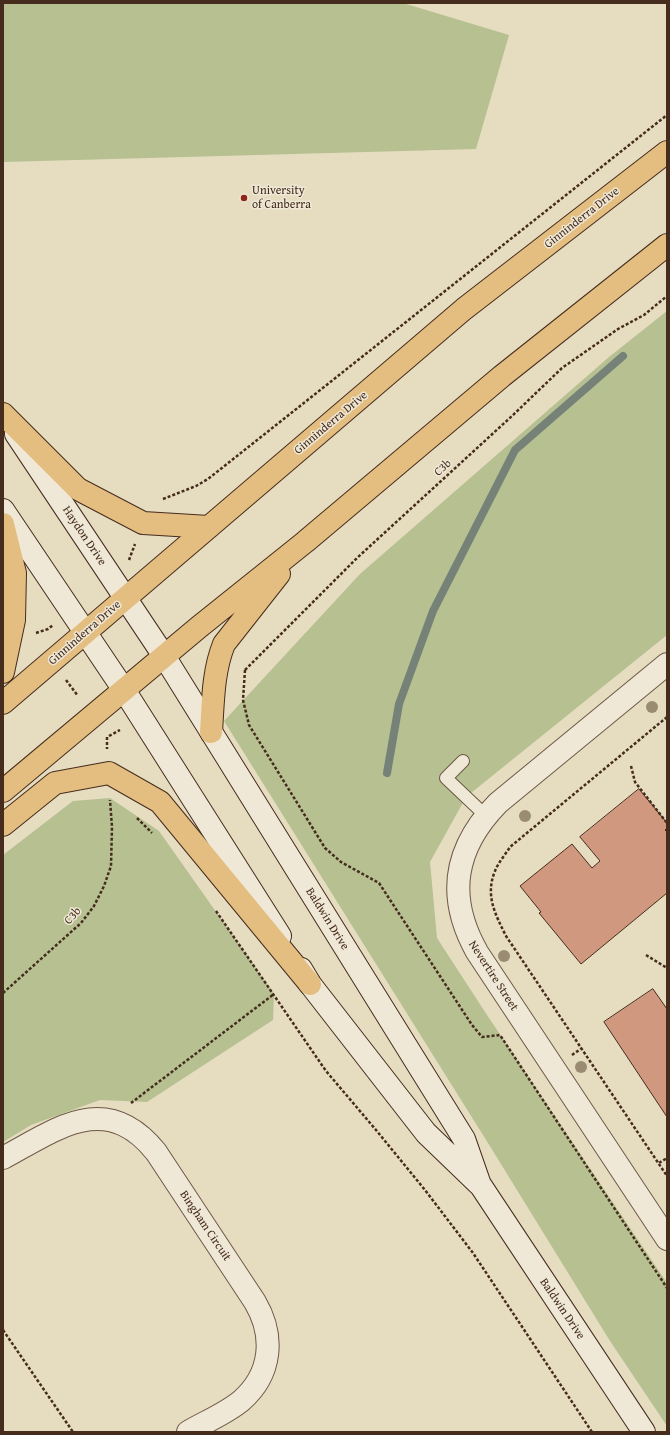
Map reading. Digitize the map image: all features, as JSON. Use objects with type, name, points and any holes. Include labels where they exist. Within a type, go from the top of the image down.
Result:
[{"type":"main road","name":"Ginninderra Drive","points":[[3,703],[464,309],[667,152]]},
{"type":"main road","points":[[3,791],[164,656],[305,542],[502,376],[667,245]]},
{"type":"main road","points":[[3,414],[78,489],[143,523],[209,527]]},
{"type":"main road","name":"Haydon Drive","points":[[3,414],[164,656]]},
{"type":"main road","points":[[3,510],[124,690]]},
{"type":"main road","points":[[3,524],[15,573],[14,620],[3,672]]},
{"type":"main road","points":[[211,732],[216,670],[224,644],[305,542]]},
{"type":"main road","name":"Baldwin Drive","points":[[164,656],[464,1139],[481,1186]]},
{"type":"main road","name":"Nevertire Street","points":[[667,664],[498,803],[475,831],[466,847],[458,883],[458,901],[462,919],[468,936],[477,952],[667,1239]]},
{"type":"main road","name":"Baldwin Drive","points":[[124,690],[310,984],[426,1133],[481,1186],[644,1432]]},
{"type":"main road","points":[[3,825],[55,783],[109,773],[160,802],[310,984]]},
{"type":"main road","name":"Bingham Circuit","points":[[3,1158],[69,1123],[93,1119],[108,1120],[129,1127],[140,1134],[156,1152],[255,1302],[266,1324],[268,1349],[266,1361],[262,1373],[252,1388],[240,1402],[230,1409],[188,1432]]},
{"type":"lane","points":[[463,760],[446,778],[486,816]]},
{"type":"path","points":[[158,502],[196,486],[208,479],[667,115]]},
{"type":"path","name":"C3b","points":[[667,296],[644,315],[618,329],[562,368],[506,422],[357,558],[245,670],[244,700],[249,725],[325,848],[341,862],[379,883],[472,1025],[482,1037],[500,1035],[667,1288]]},
{"type":"path","points":[[667,717],[510,847],[495,871],[490,894],[496,915],[506,936],[667,1176]]},
{"type":"path","points":[[631,766],[634,782],[667,823]]},
{"type":"path","points":[[110,798],[117,799]]},
{"type":"path","points":[[133,814],[155,835]]},
{"type":"path","name":"C3b","points":[[3,993],[81,923],[94,906],[104,886],[111,866],[112,827]]},
{"type":"path","points":[[212,905],[326,1071],[425,1190],[473,1253],[592,1432]]},
{"type":"path","points":[[646,955],[667,968]]},
{"type":"path","points":[[108,1120],[274,994]]},
{"type":"path","points":[[659,1163],[667,1158]]},
{"type":"path","points":[[3,1330],[73,1432]]},
{"type":"green space","points":[[3,3],[403,3],[509,35],[476,149],[3,162]]},
{"type":"green space","points":[[667,311],[667,635],[466,797],[430,862],[437,938],[667,1283],[667,1426],[610,1341],[224,721],[360,574],[609,357]]},
{"type":"green space","points":[[110,798],[159,831],[274,994],[273,1020],[147,1102],[100,1100],[31,1125],[3,1142],[3,855],[73,801]]},
{"type":"building","points":[[639,789],[667,823],[667,828],[665,830],[667,832],[667,893],[581,964],[539,913],[541,912],[520,886],[572,844],[592,868],[600,861],[580,837]]},
{"type":"building","points":[[653,989],[667,1009],[667,1117],[604,1022]]},
{"type":"waterway","points":[[387,773],[399,704],[433,611],[515,450],[623,356]]},
{"type":"place","name":"University of Canberra","points":[[244,198]]}]
